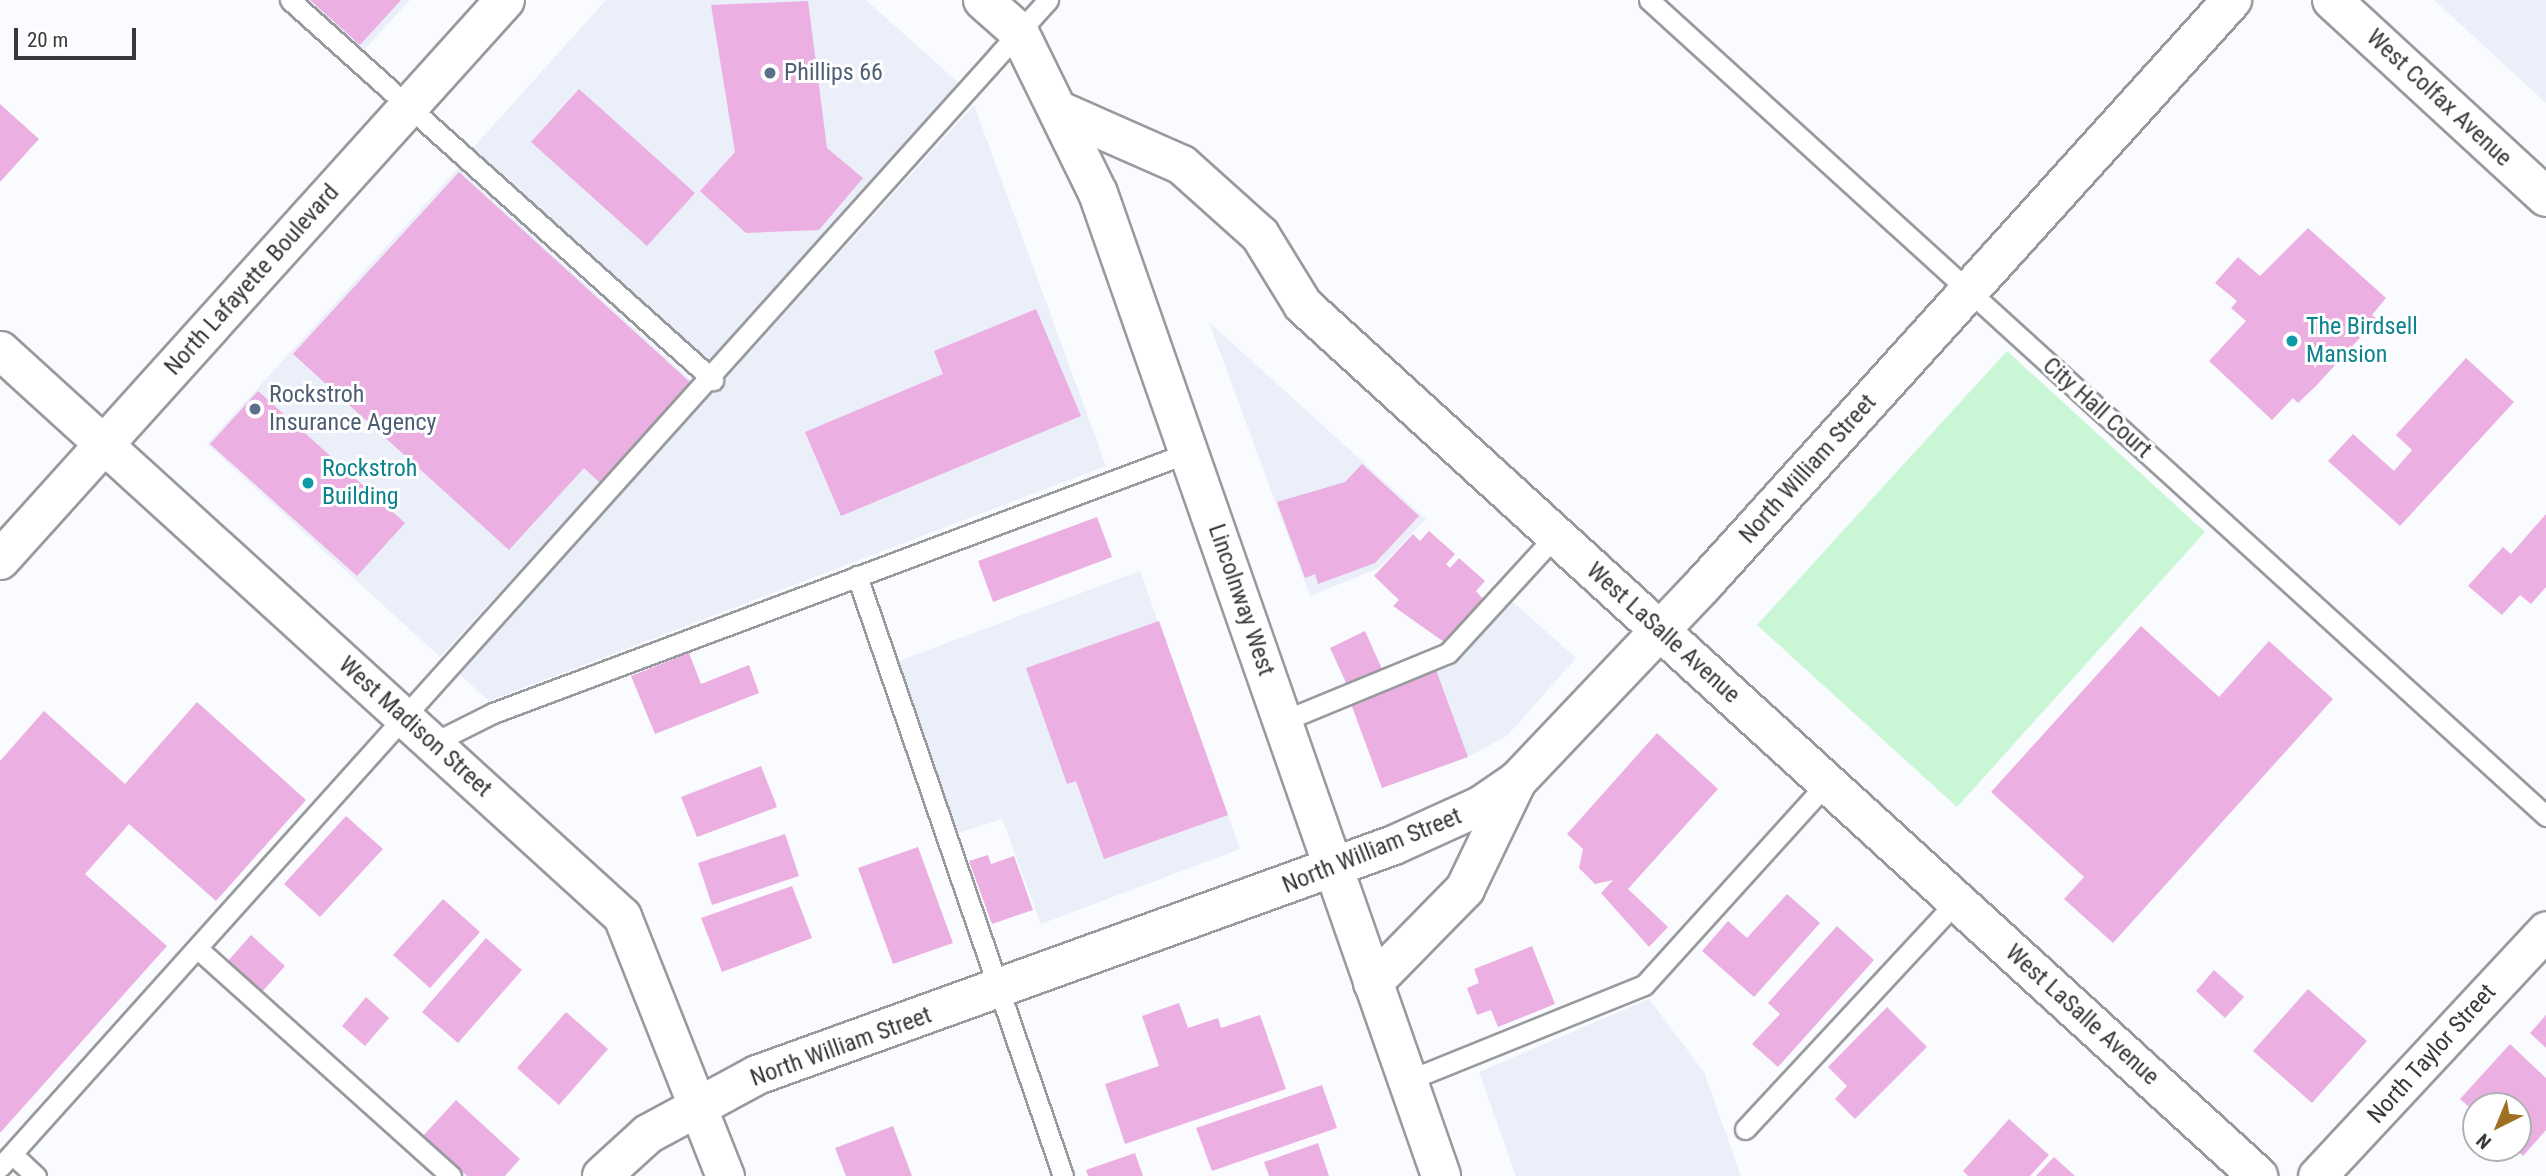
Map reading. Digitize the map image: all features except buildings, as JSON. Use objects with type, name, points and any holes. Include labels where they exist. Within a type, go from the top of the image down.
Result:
[{"type":"main road","name":"North Lafayette Boulevard","points":[[0,560],[505,0]]},
{"type":"main road","points":[[983,0],[1019,32]]},
{"type":"main road","name":"North William Street","points":[[601,1176],[648,1134],[698,1102],[757,1075],[996,993],[1334,869],[1430,831],[1517,781],[1660,632],[2232,0]]},
{"type":"main road","name":"West Colfax Avenue","points":[[2332,0],[2546,197]]},
{"type":"main road","name":"Lincolnway West","points":[[1019,32],[1062,112],[1098,193],[1441,1176]]},
{"type":"main road","name":"West LaSalle Avenue","points":[[1062,112],[1182,165],[1260,235],[1303,305],[2258,1176]]},
{"type":"main road","points":[[1373,983],[1465,889],[1517,781]]},
{"type":"street","name":"West Madison Street","points":[[0,351],[622,916],[698,1102],[725,1176]]},
{"type":"street","name":"North Taylor Street","points":[[2317,1176],[2546,930]]},
{"type":"lane","points":[[290,0],[713,380]]},
{"type":"lane","points":[[36,1176],[6,1161],[713,380],[1048,0]]},
{"type":"lane","name":"City Hall Court","points":[[1649,0],[2546,817]]},
{"type":"lane","points":[[433,743],[493,713],[1190,452]]},
{"type":"lane","points":[[1283,721],[1448,653],[1556,535]]},
{"type":"lane","points":[[857,576],[996,993],[1063,1176]]},
{"type":"lane","points":[[1409,1080],[1644,985],[1828,782]]},
{"type":"lane","points":[[1745,1129],[1957,901]]},
{"type":"lane","points":[[198,949],[451,1176]]},
{"type":"shaded area","points":[[305,0],[410,0],[362,52]]},
{"type":"shaded area","points":[[606,0],[866,0],[961,85],[710,364],[472,149]]},
{"type":"shaded area","points":[[2434,0],[2546,0],[2546,103]]},
{"type":"shaded area","points":[[974,105],[1106,466],[489,701],[458,673]]},
{"type":"shaded area","points":[[458,168],[693,382],[440,657],[207,444]]},
{"type":"shaded area","points":[[1209,322],[1426,519],[1379,568],[1310,596]]},
{"type":"shaded area","points":[[1140,571],[1240,849],[1041,924],[1002,819],[955,834],[896,662]]},
{"type":"shaded area","points":[[1512,601],[1576,658],[1508,735],[1468,757],[1350,701],[1460,658]]},
{"type":"shaded area","points":[[1649,999],[1704,1072],[1741,1176],[1516,1176],[1479,1072]]},
{"type":"green space","points":[[2007,351],[2205,532],[1957,807],[1757,625]]},
{"type":"place","name":"Phillips 66","points":[[770,73]]},
{"type":"place","name":"The Birdsell Mansion","points":[[2292,341]]},
{"type":"place","name":"Rockstroh Insurance Agency","points":[[255,409]]},
{"type":"place","name":"Rockstroh Building","points":[[308,483]]}]
